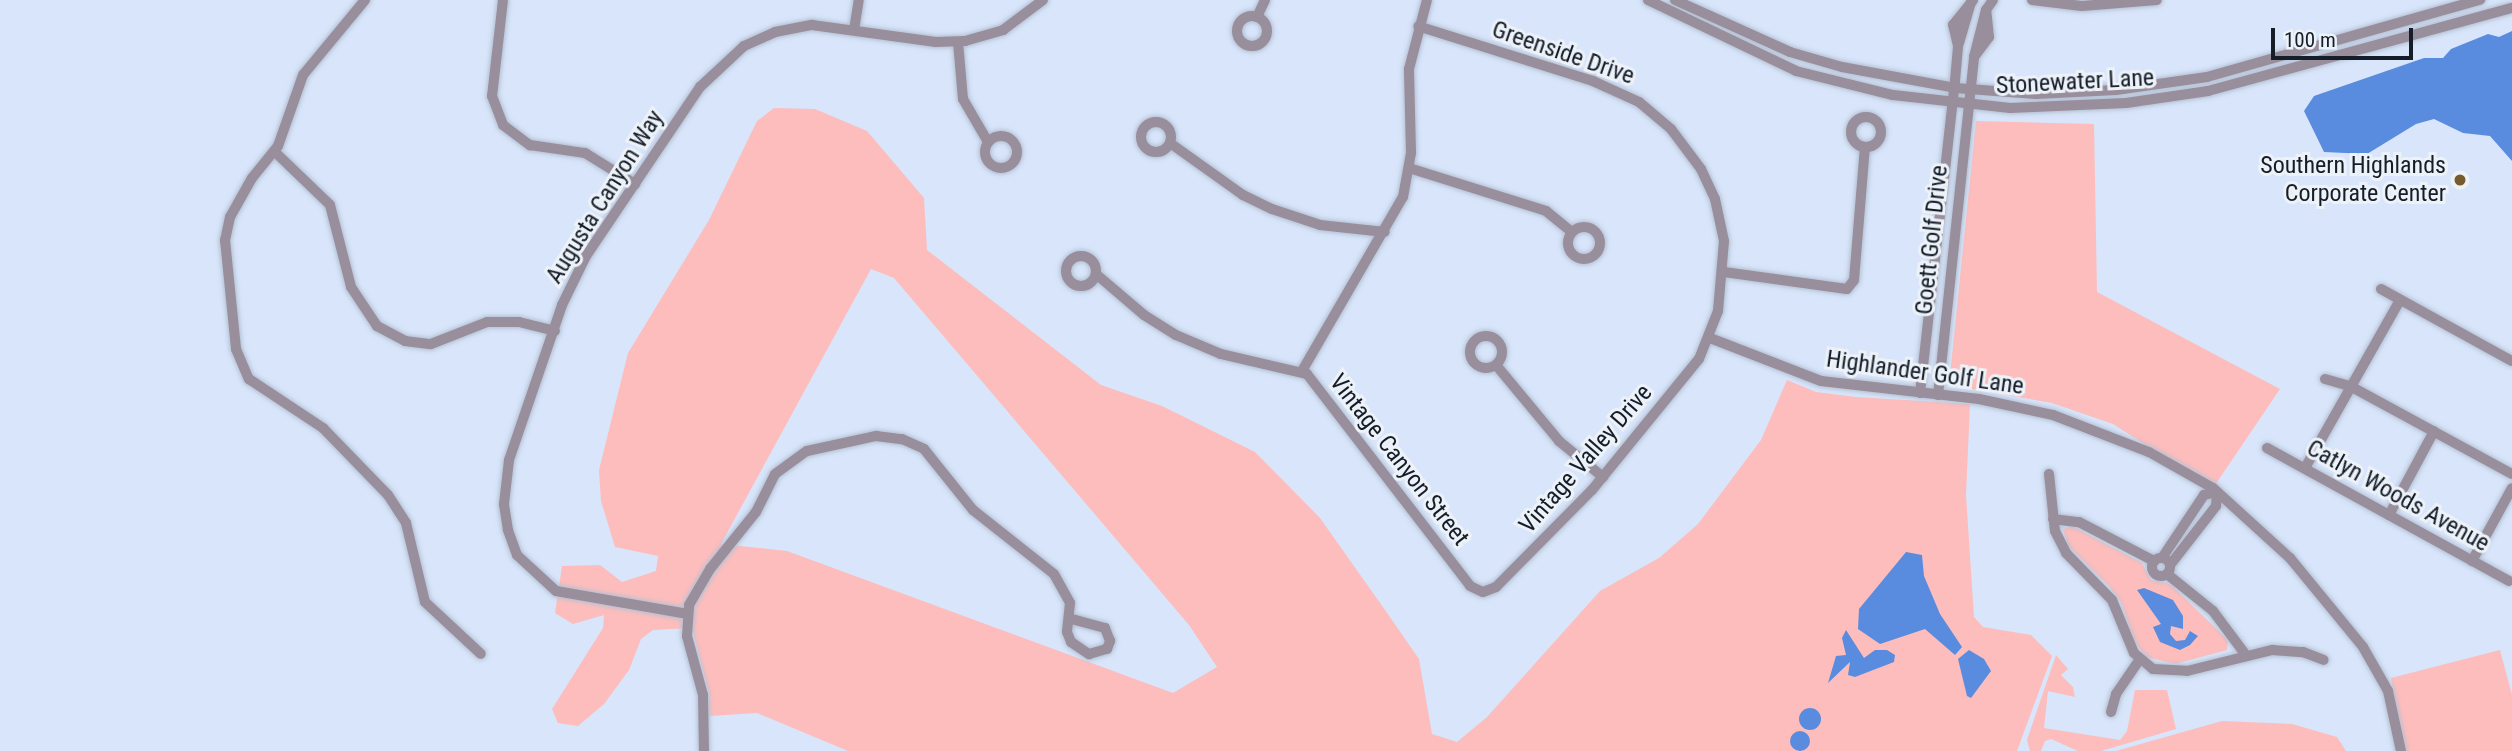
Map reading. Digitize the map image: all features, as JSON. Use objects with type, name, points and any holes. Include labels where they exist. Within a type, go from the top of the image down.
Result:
[{"type":"street","points":[[365,0],[303,75],[275,152],[243,190],[226,230],[239,362],[261,390],[334,437],[388,495],[406,523],[425,603],[481,654]]},
{"type":"street","points":[[503,0],[492,83],[503,125],[530,145],[585,152],[635,184]]},
{"type":"street","points":[[854,30],[859,0]]},
{"type":"street","name":"Augusta Canyon Way","points":[[688,614],[556,591],[517,555],[505,519],[506,476],[576,275],[700,88],[736,50],[762,37],[800,26],[958,42],[1003,30],[1043,0]]},
{"type":"street","points":[[1257,17],[1265,0]]},
{"type":"street","points":[[1303,371],[1403,197],[1409,168],[1407,95],[1418,26],[1427,0]]},
{"type":"street","name":"Stonewater Lane","points":[[1648,0],[1796,71],[1874,91],[1967,106],[2084,107],[2184,95],[2273,77],[2512,8]]},
{"type":"street","name":"Stonewater Lane","points":[[1675,0],[1790,52],[1868,74],[1955,89],[2057,93],[2178,83],[2480,0]]},
{"type":"street","points":[[2032,0],[2082,6],[2157,0]]},
{"type":"street","name":"Goett Golf Drive","points":[[1920,393],[1958,46],[1972,1]]},
{"type":"street","name":"Goett Golf Drive","points":[[1938,395],[1967,106],[1974,57],[1989,5]]},
{"type":"street","name":"Greenside Drive","points":[[1418,26],[1610,87],[1661,119],[1692,154],[1709,183],[1722,229],[1724,272],[1710,338]]},
{"type":"street","points":[[958,42],[963,99],[988,142]]},
{"type":"street","points":[[1170,143],[1243,195],[1283,213],[1320,225],[1385,232]]},
{"type":"street","points":[[1724,272],[1841,289],[1851,284],[1865,147]]},
{"type":"street","points":[[275,152],[330,205],[351,288],[377,326],[417,343],[431,344],[487,322],[555,331]]},
{"type":"street","points":[[1409,168],[1546,211],[1572,232]]},
{"type":"street","name":"Vintage Canyon Street","points":[[1096,274],[1144,315],[1176,335],[1238,358],[1303,371],[1382,466],[1427,534],[1479,591]]},
{"type":"street","points":[[2381,289],[2512,361]]},
{"type":"street","points":[[2305,468],[2400,300]]},
{"type":"street","name":"Highlander Golf Lane","points":[[1710,338],[1821,382],[2016,405],[2083,424],[2149,452],[2217,492],[2291,558],[2364,647],[2388,691],[2401,751]]},
{"type":"street","name":"Vintage Valley Drive","points":[[1479,591],[1496,587],[1603,477],[1683,381],[1710,338]]},
{"type":"street","points":[[1496,365],[1559,441],[1603,477]]},
{"type":"street","points":[[2325,379],[2350,386],[2512,474]]},
{"type":"street","points":[[2389,514],[2434,431]]},
{"type":"street","points":[[704,751],[703,695],[689,646],[688,614],[696,588],[751,520],[775,474],[794,457],[869,437],[908,440],[932,456],[987,522],[1047,566],[1065,591],[1071,619]]},
{"type":"street","name":"Catlyn Woods Avenue","points":[[2267,448],[2509,581]]},
{"type":"street","points":[[2049,474],[2053,519],[2066,553],[2112,600],[2140,659],[2153,669],[2173,672],[2245,654],[2291,650],[2324,660]]},
{"type":"street","points":[[2472,561],[2512,488]]},
{"type":"street","points":[[2217,492],[2216,506],[2190,539],[2163,564],[2179,531],[2204,495],[2217,492]]},
{"type":"street","points":[[2053,519],[2079,522],[2163,564],[2213,611],[2245,654]]},
{"type":"street","points":[[2179,531],[2190,539]]},
{"type":"street","points":[[2111,712],[2116,694],[2140,659]]},
{"type":"shaded area","points":[[774,108],[815,109],[867,131],[924,198],[927,250],[1101,385],[1162,406],[1255,452],[1320,518],[1385,610],[1419,659],[1432,734],[1457,742],[1487,717],[1600,591],[1659,558],[1698,524],[1761,440],[1787,380],[1816,392],[1970,404],[1966,495],[1974,617],[1983,627],[2031,635],[2052,656],[2017,751],[848,751],[757,713],[709,716],[709,694],[692,628],[653,630],[641,639],[629,670],[604,704],[578,726],[558,723],[552,709],[603,628],[604,615],[573,624],[555,613],[562,566],[600,565],[622,582],[656,571],[658,556],[615,547],[601,501],[599,470],[628,353],[709,220],[757,121]],"holes":[[[871,269],[894,278],[1189,625],[1217,667],[1173,693],[787,551],[721,544]]]},
{"type":"shaded area","points":[[1976,121],[2094,124],[2097,292],[2280,389],[2213,488],[2113,424],[2052,403],[1949,385]]},
{"type":"shaded area","points":[[2072,526],[2142,563],[2151,580],[2170,584],[2228,640],[2227,650],[2175,664],[2147,657],[2135,643],[2121,602],[2108,585],[2068,546],[2063,529]]},
{"type":"shaded area","points":[[2500,650],[2512,695],[2512,751],[2405,751],[2391,678]]},
{"type":"shaded area","points":[[2056,655],[2068,669],[2061,675],[2073,687],[2075,697],[2048,691],[2044,728],[2120,740],[2127,731],[2135,690],[2167,690],[2176,729],[2101,751],[2078,751],[2051,739],[2045,741],[2041,751],[2030,751],[2027,740]]},
{"type":"shaded area","points":[[2222,721],[2292,724],[2337,737],[2346,751],[2116,751]]},
{"type":"water","points":[[2512,31],[2512,161],[2490,136],[2463,133],[2434,119],[2416,124],[2367,154],[2324,152],[2304,111],[2314,96],[2424,58],[2443,58],[2451,49],[2488,34],[2499,37]]},
{"type":"water","points":[[1906,552],[1922,555],[1924,576],[1940,614],[1962,647],[1955,655],[1925,629],[1880,644],[1858,629],[1859,609]]},
{"type":"water","points":[[2144,588],[2173,600],[2183,616],[2183,629],[2171,626],[2170,634],[2176,641],[2185,640],[2190,631],[2198,636],[2190,645],[2180,650],[2160,642],[2153,627],[2161,624],[2137,590]]},
{"type":"water","points":[[1846,630],[1864,658],[1875,650],[1887,650],[1895,655],[1894,662],[1855,677],[1848,675],[1850,662],[1828,683],[1836,656],[1846,655],[1842,638]]},
{"type":"water","points":[[1969,650],[1984,659],[1991,671],[1971,698],[1967,696],[1958,659]]},
{"type":"water","points":[[1810,708],[1820,715],[1821,719],[1814,729],[1810,730],[1800,723],[1799,719],[1806,709]]},
{"type":"water","points":[[1800,731],[1807,734],[1810,741],[1807,748],[1800,751],[1793,748],[1790,741],[1793,734]]},
{"type":"place","name":"Southern Highlands Corporate Center","points":[[2460,180]]}]
